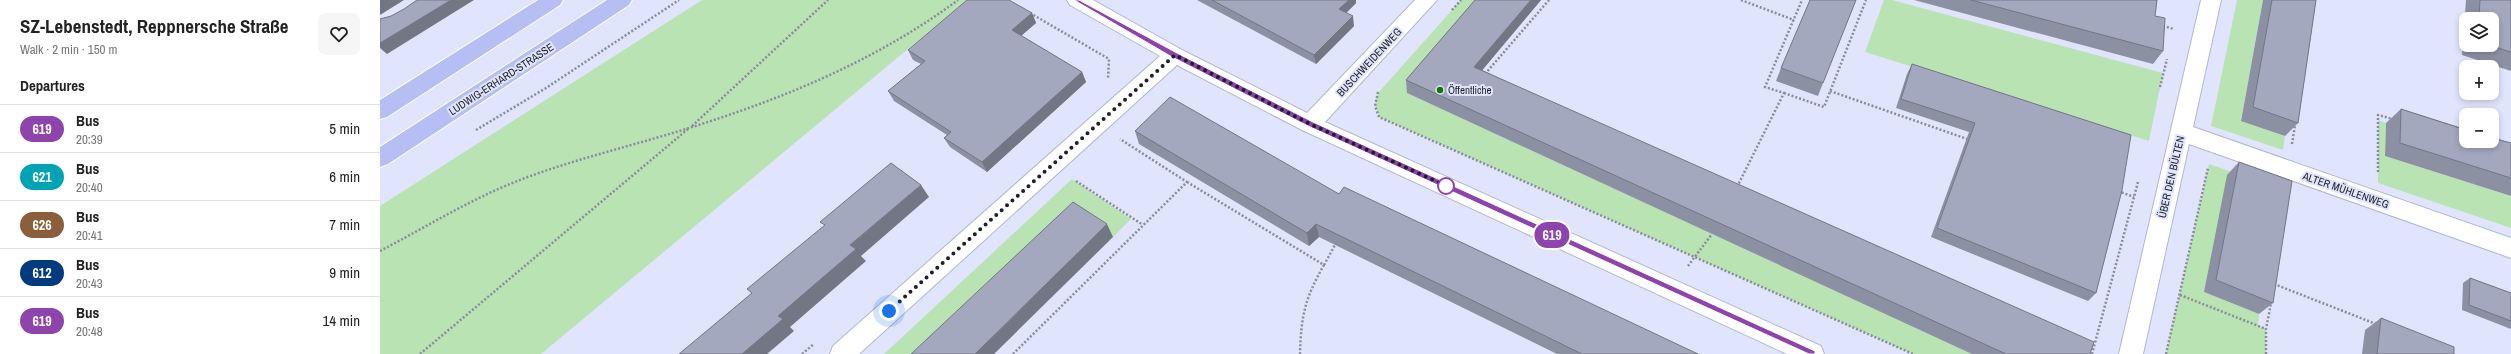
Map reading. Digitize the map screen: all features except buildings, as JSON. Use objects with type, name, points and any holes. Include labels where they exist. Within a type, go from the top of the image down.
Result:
[{"type":"main road","points":[[380,111],[553,0]]},
{"type":"main road","name":"LUDWIG-ERHARD-STRASSE","points":[[380,158],[622,0]]},
{"type":"street","points":[[1077,0],[1175,55],[1310,124],[1812,354]]},
{"type":"street","name":"BUSCHWEIDENWEG","points":[[1310,124],[1427,0]]},
{"type":"street","name":"ÜBER DEN BÜLTEN","points":[[2131,354],[2211,0]]},
{"type":"street","points":[[842,354],[1175,55]]},
{"type":"street","name":"ALTER MÜHLENWEG","points":[[2181,132],[2511,248]]},
{"type":"path","points":[[473,132],[546,88],[679,0]]},
{"type":"path","points":[[420,354],[690,128],[828,0]]},
{"type":"path","points":[[380,251],[503,186],[606,151],[690,128],[832,76],[932,20],[958,0]]},
{"type":"path","points":[[1451,12],[1461,0]]},
{"type":"path","points":[[1484,76],[1549,0]]},
{"type":"path","points":[[1741,0],[1794,20]]},
{"type":"path","points":[[1802,0],[1765,87],[1824,107],[1866,0]]},
{"type":"path","points":[[1028,12],[1109,59],[1108,81]]},
{"type":"path","points":[[2159,25],[2174,29]]},
{"type":"path","points":[[1383,87],[1378,92],[1375,106],[1379,117],[1693,258],[1913,354]]},
{"type":"path","points":[[1830,91],[1971,140]]},
{"type":"path","points":[[1735,192],[1784,94]]},
{"type":"path","points":[[2378,175],[2378,115],[2400,122]]},
{"type":"path","points":[[2292,146],[2295,122]]},
{"type":"path","points":[[1116,137],[1324,265]]},
{"type":"path","points":[[2166,354],[2209,164]]},
{"type":"path","points":[[1072,179],[1143,225]]},
{"type":"path","points":[[1013,354],[1187,182]]},
{"type":"path","points":[[2092,354],[2134,197],[2112,189]]},
{"type":"path","points":[[1675,291],[1693,258],[1712,234]]},
{"type":"path","points":[[1300,354],[1301,324],[1309,291],[1335,245]]},
{"type":"path","points":[[2273,291],[2276,276]]},
{"type":"path","points":[[2274,284],[2378,324]]},
{"type":"path","points":[[2180,295],[2266,329]]},
{"type":"path","points":[[2266,354],[2266,329],[2272,299]]},
{"type":"path","points":[[802,354],[820,338]]},
{"type":"path","points":[[2087,343],[2095,346]]},
{"type":"green space","points":[[702,0],[967,0],[541,354],[380,354],[380,206]]},
{"type":"green space","points":[[1461,0],[1488,0],[1407,93],[1973,354],[1913,354],[1379,117],[1375,104],[1378,93]]},
{"type":"green space","points":[[1884,0],[1892,0],[2163,73],[2149,141],[1865,52]]},
{"type":"green space","points":[[2237,0],[2263,0],[2241,120],[2285,136],[2283,150],[2211,126]]},
{"type":"green space","points":[[2378,120],[2386,123],[2385,156],[2511,196],[2511,228],[2378,183]]},
{"type":"green space","points":[[2209,164],[2281,189],[2204,292],[2259,314],[2258,325],[2266,329],[2266,354],[2166,354]]},
{"type":"green space","points":[[1072,179],[1131,219],[1113,237],[1079,214],[932,354],[884,354]]},
{"type":"bus line","name":"619","points":[[1077,0],[1175,55],[1310,124],[1812,354]]},
{"type":"place","name":"Öffentliche","points":[[1440,90]]},
{"type":"route","points":[[889,311],[1175,55],[1310,124],[1451,188],[1446,186]]}]
